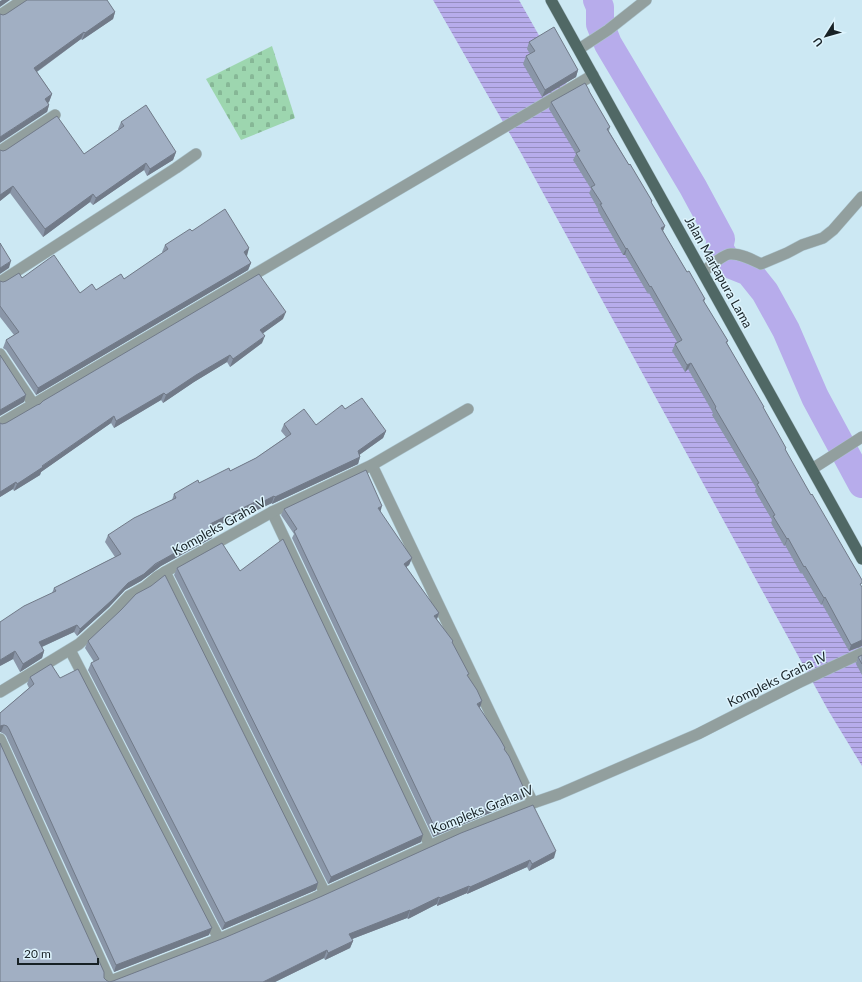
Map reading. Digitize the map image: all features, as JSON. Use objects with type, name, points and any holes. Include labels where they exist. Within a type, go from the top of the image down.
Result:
[{"type":"main road","name":"Jalan Martapura Lama","points":[[551,0],[862,559]]},
{"type":"street","points":[[0,14],[23,0]]},
{"type":"street","points":[[579,49],[608,30],[646,0]]},
{"type":"street","points":[[0,424],[593,75]]},
{"type":"street","points":[[0,150],[55,114]]},
{"type":"street","points":[[0,282],[196,154]]},
{"type":"street","points":[[703,272],[725,256],[744,256],[761,264],[802,245],[823,238],[833,230],[862,197]]},
{"type":"street","points":[[0,354],[34,405]]},
{"type":"street","name":"Kompleks Graha V","points":[[0,692],[79,644],[129,596],[145,587],[165,572],[272,512],[372,465],[468,409]]},
{"type":"street","points":[[812,469],[862,437]]},
{"type":"street","points":[[372,465],[534,803]]},
{"type":"street","points":[[272,512],[430,846]]},
{"type":"street","points":[[165,572],[325,893]]},
{"type":"street","points":[[70,650],[219,939]]},
{"type":"street","name":"Kompleks Graha IV","points":[[109,981],[219,939],[315,898],[456,834],[559,794],[698,734],[800,682],[862,653]]},
{"type":"street","points":[[0,739],[109,981]]},
{"type":"green space","points":[[272,46],[295,118],[241,140],[206,79]]},
{"type":"shaded area","points":[[433,0],[519,0],[862,607],[862,766],[828,710],[521,153]]},
{"type":"building","points":[[27,0],[107,0],[115,12],[34,68],[52,94],[45,99],[49,105],[0,137],[0,14],[6,14]]},
{"type":"building","points":[[554,27],[578,70],[545,90],[526,56],[535,51],[529,42]]},
{"type":"building","points":[[585,83],[610,127],[607,129],[652,201],[651,202],[665,226],[661,228],[705,299],[703,300],[728,341],[726,342],[764,407],[786,448],[785,449],[862,580],[862,583],[860,584],[862,587],[862,640],[851,645],[825,597],[824,598],[805,566],[804,567],[788,538],[787,539],[773,516],[775,515],[757,484],[759,483],[715,408],[716,407],[691,363],[687,365],[675,344],[682,340],[651,286],[650,287],[627,248],[626,249],[600,204],[602,204],[591,187],[595,185],[576,153],[580,151],[551,102]]},
{"type":"building","points":[[146,105],[176,152],[150,169],[146,163],[96,198],[93,194],[45,229],[13,186],[0,195],[0,150],[6,150],[57,116],[84,154],[124,126],[121,122]]},
{"type":"building","points":[[225,209],[249,248],[244,252],[251,263],[38,388],[6,340],[19,332],[0,306],[0,281],[6,281],[19,273],[22,278],[54,255],[80,293],[92,284],[96,290],[121,274],[124,279],[168,249],[165,245],[190,229],[192,231]]},
{"type":"building","points":[[0,243],[11,261],[0,268]]},
{"type":"building","points":[[259,274],[286,312],[260,330],[265,336],[233,359],[230,355],[166,395],[164,393],[116,421],[114,416],[42,466],[43,467],[17,484],[16,482],[0,492],[0,423],[6,423],[40,404]]},
{"type":"building","points":[[0,355],[26,395],[0,410]]},
{"type":"building","points":[[362,398],[386,431],[358,451],[360,457],[275,497],[274,496],[256,505],[255,502],[210,524],[214,531],[155,564],[144,574],[128,583],[112,600],[80,629],[77,625],[39,642],[44,651],[23,664],[15,651],[0,660],[0,622],[24,606],[56,591],[54,588],[121,554],[108,535],[134,518],[176,498],[174,494],[198,480],[199,483],[229,468],[230,471],[256,458],[291,434],[284,424],[304,409],[316,425],[342,405],[345,409]]},
{"type":"building","points":[[366,470],[382,506],[378,508],[412,558],[404,564],[439,613],[434,616],[453,641],[452,642],[469,674],[467,675],[482,701],[477,704],[505,748],[504,749],[509,756],[526,793],[436,830],[294,531],[297,529],[284,509]]},
{"type":"building","points":[[283,539],[423,835],[331,877],[177,568],[222,543],[240,571]]},
{"type":"building","points":[[165,575],[318,883],[225,923],[91,663],[99,659],[88,641],[136,594],[151,586]]},
{"type":"building","points":[[862,655],[862,664],[858,657]]},
{"type":"building","points":[[51,664],[60,678],[78,669],[212,928],[116,965],[9,729],[4,725],[0,726],[0,713],[34,684],[30,677]]},
{"type":"building","points":[[0,743],[104,972],[104,978],[109,982],[0,982]]},
{"type":"building","points":[[533,805],[556,851],[532,864],[530,860],[470,887],[469,886],[440,898],[439,897],[410,911],[349,934],[353,941],[328,953],[327,950],[263,982],[109,982],[224,938],[320,897],[461,833]]},
{"type":"waterway","points":[[597,0],[600,7],[600,24],[608,44],[693,187],[721,239],[719,248],[729,264],[749,272],[765,292],[786,330],[815,397],[862,484]]}]
